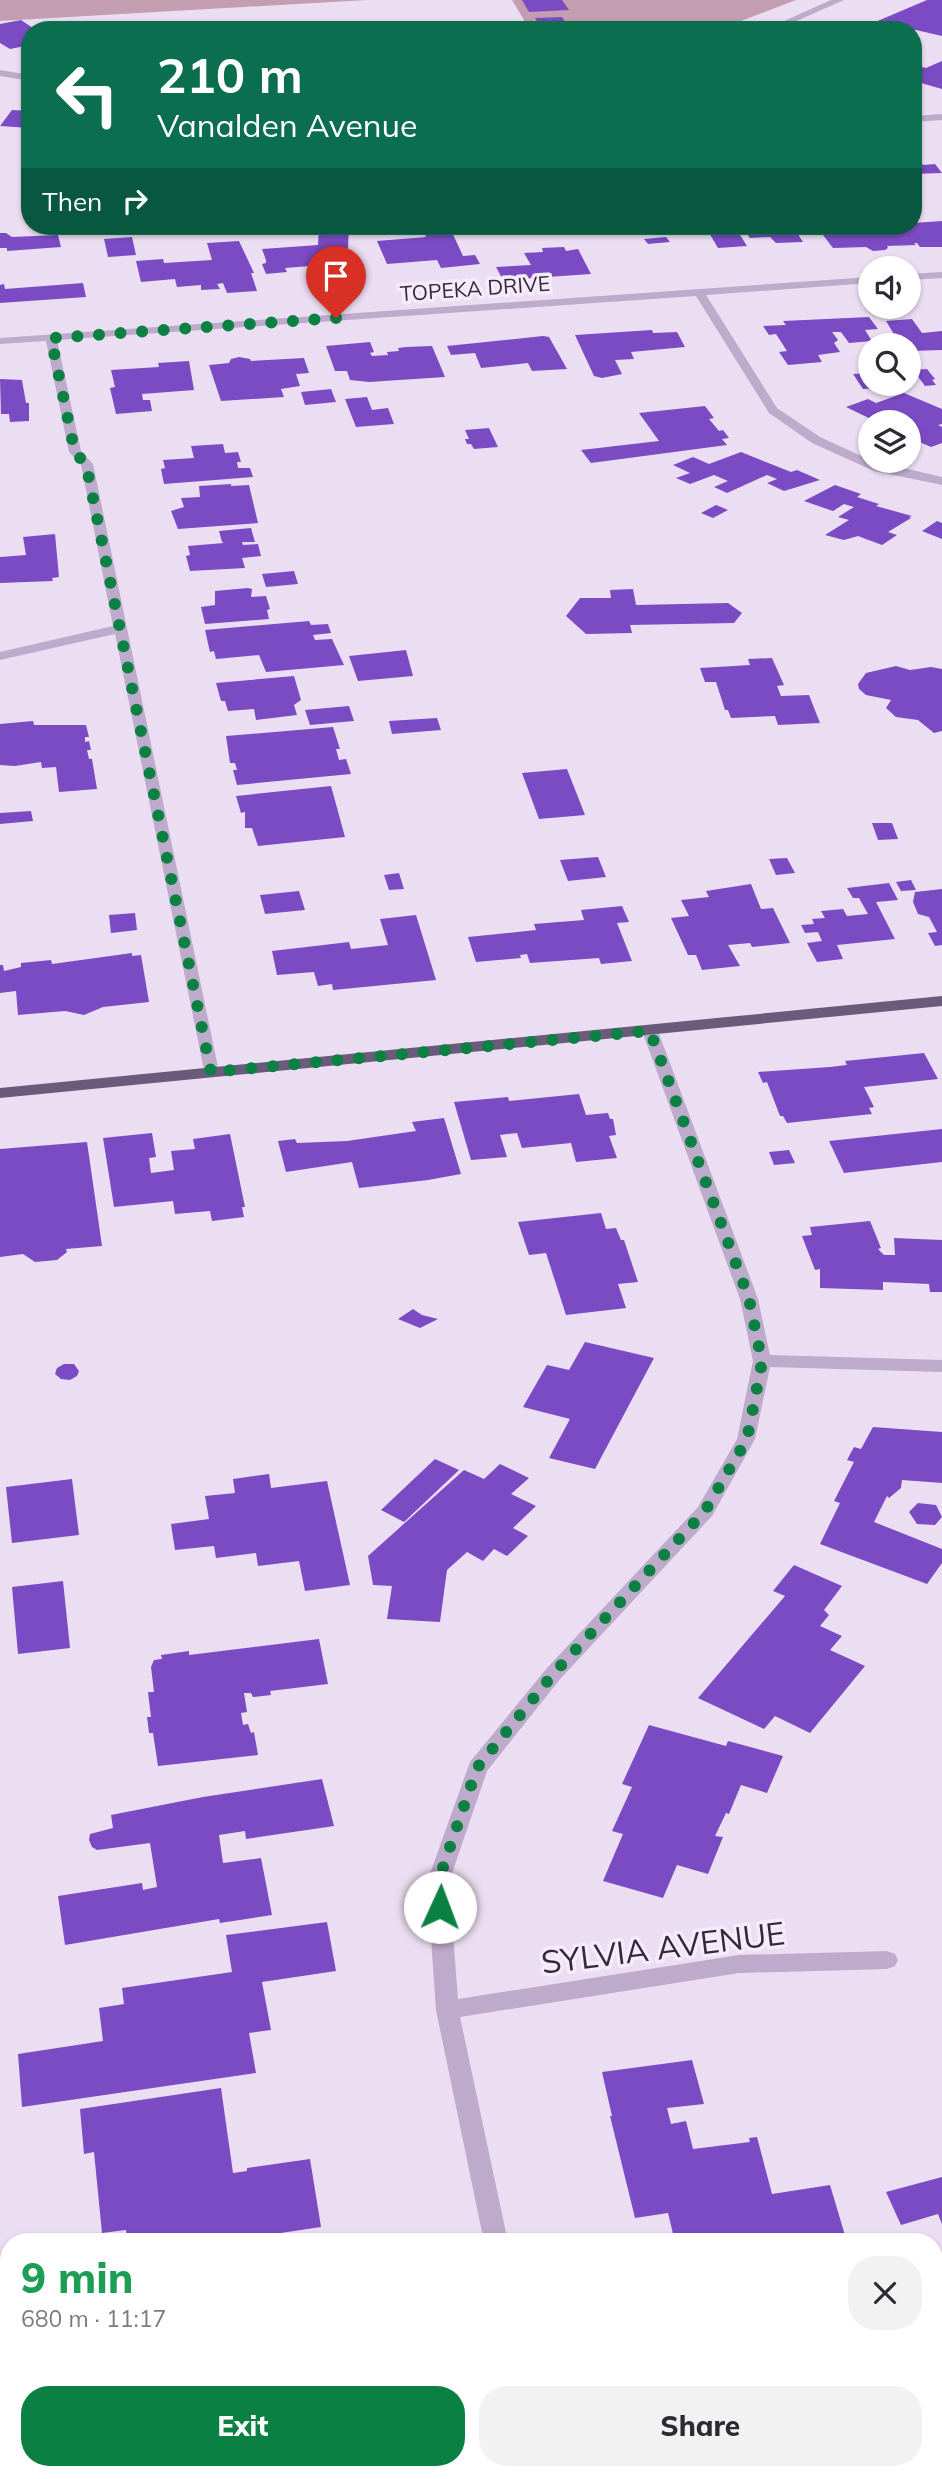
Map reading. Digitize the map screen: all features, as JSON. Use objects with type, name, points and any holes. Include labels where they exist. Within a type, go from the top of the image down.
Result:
[{"type":"main road","points":[[0,1093],[942,1001]]},
{"type":"street","points":[[789,21],[839,0]]},
{"type":"street","points":[[0,73],[21,76]]},
{"type":"street","points":[[922,118],[942,117]]},
{"type":"street","points":[[921,276],[942,275]]},
{"type":"street","name":"TOPEKA DRIVE","points":[[0,341],[858,281]]},
{"type":"street","points":[[699,292],[773,410],[816,440],[878,468],[942,481]]},
{"type":"street","points":[[51,338],[75,453],[86,464],[211,1072]]},
{"type":"street","points":[[0,656],[118,629]]},
{"type":"street","points":[[494,2233],[447,2010],[438,1882],[477,1768],[554,1673],[705,1511],[747,1439],[762,1362],[749,1299],[650,1031]]},
{"type":"street","points":[[762,1362],[942,1366]]},
{"type":"street","name":"SYLVIA AVENUE","points":[[447,2010],[739,1964],[887,1960]]},
{"type":"shaded area","points":[[0,0],[367,0],[0,21]]},
{"type":"shaded area","points":[[512,0],[796,0],[741,21],[525,21]]},
{"type":"building","points":[[522,0],[562,0],[569,10],[529,12]]},
{"type":"building","points":[[927,0],[942,0],[942,36],[922,31],[922,21],[877,21]]},
{"type":"building","points":[[562,17],[564,21],[537,21],[535,18]]},
{"type":"building","points":[[22,21],[21,47],[10,49],[0,43],[0,24]]},
{"type":"building","points":[[942,61],[942,89],[922,83],[922,67],[926,68]]},
{"type":"building","points":[[12,110],[21,110],[21,127],[0,126]]},
{"type":"building","points":[[922,164],[935,164],[942,173],[922,174]]},
{"type":"building","points":[[942,221],[942,247],[920,247],[914,243],[916,245],[887,246],[885,250],[873,251],[866,247],[833,248],[823,235],[922,235],[922,222]]},
{"type":"building","points":[[0,233],[12,237],[58,235],[61,247],[7,251],[7,248],[0,248]]},
{"type":"building","points":[[319,235],[349,235],[348,248],[340,248],[346,263],[285,268],[287,272],[266,274],[262,264],[266,263],[266,260],[262,249],[318,245]]},
{"type":"building","points":[[425,235],[453,235],[463,256],[475,255],[480,264],[441,268],[437,260],[387,264],[377,241],[426,237]]},
{"type":"building","points":[[710,235],[740,235],[747,246],[718,248]]},
{"type":"building","points":[[748,235],[799,235],[803,242],[776,243],[770,237],[750,238]]},
{"type":"building","points":[[132,237],[136,255],[108,257],[104,239]]},
{"type":"building","points":[[666,237],[670,242],[648,244],[644,239]]},
{"type":"building","points":[[239,241],[254,273],[251,273],[257,291],[227,293],[223,283],[217,284],[220,289],[201,290],[201,285],[177,287],[175,279],[141,282],[136,261],[163,259],[164,263],[212,260],[207,243]]},
{"type":"building","points":[[564,247],[566,251],[578,249],[591,274],[503,280],[496,267],[531,265],[524,253],[543,252],[542,248]]},
{"type":"building","points":[[83,283],[86,297],[0,303],[0,285],[4,284],[5,289]]},
{"type":"building","points":[[858,318],[870,319],[878,329],[858,333],[858,342],[849,343],[841,332],[832,332],[838,340],[834,343],[840,352],[818,355],[822,362],[788,365],[779,352],[787,351],[776,334],[769,335],[763,326],[786,325],[783,321]]},
{"type":"building","points":[[912,319],[922,333],[942,331],[942,350],[921,351],[921,333],[893,333],[886,321]]},
{"type":"building","points":[[652,330],[653,333],[677,332],[685,347],[631,352],[634,359],[615,360],[622,374],[602,378],[594,376],[575,335]]},
{"type":"building","points":[[549,337],[567,369],[532,371],[528,363],[481,368],[475,353],[451,355],[447,346]]},
{"type":"building","points":[[370,342],[374,352],[370,353],[372,356],[388,355],[387,352],[399,351],[398,348],[432,346],[445,377],[369,382],[350,380],[347,371],[335,371],[326,346]]},
{"type":"building","points":[[239,357],[251,361],[304,358],[309,373],[296,374],[300,386],[281,389],[284,397],[221,401],[209,365],[229,363],[231,359]]},
{"type":"building","points":[[189,361],[194,390],[142,394],[143,400],[150,400],[152,411],[116,414],[110,388],[115,387],[111,370],[159,367],[158,363]]},
{"type":"building","points":[[921,369],[927,369],[936,385],[925,386],[921,381]]},
{"type":"building","points":[[0,379],[22,380],[26,403],[29,403],[29,421],[10,422],[9,414],[1,414]]},
{"type":"building","points":[[331,389],[336,402],[305,405],[301,392]]},
{"type":"building","points":[[896,396],[911,396],[942,409],[942,424],[938,425],[942,427],[942,443],[931,447],[921,443],[921,410],[858,410],[858,413],[846,407],[868,399],[876,403]]},
{"type":"building","points":[[367,397],[372,410],[388,408],[394,424],[356,427],[345,399]]},
{"type":"building","points":[[705,406],[714,418],[709,419],[729,438],[722,439],[727,445],[591,463],[581,450],[659,441],[639,413]]},
{"type":"building","points":[[489,428],[498,447],[474,449],[471,444],[467,444],[465,439],[469,439],[465,430]]},
{"type":"building","points":[[223,444],[225,453],[238,452],[241,462],[237,462],[238,468],[250,468],[253,477],[164,484],[161,469],[165,468],[163,460],[194,458],[191,446]]},
{"type":"building","points":[[741,452],[791,472],[797,470],[820,480],[784,491],[767,483],[777,479],[767,475],[727,493],[714,487],[728,481],[714,475],[690,484],[676,478],[690,473],[673,465],[693,457],[709,464]]},
{"type":"building","points":[[249,485],[258,523],[178,529],[171,511],[184,507],[181,498],[200,497],[199,486]]},
{"type":"building","points":[[835,485],[861,494],[857,497],[879,504],[876,506],[912,516],[888,532],[897,535],[882,545],[858,536],[844,540],[825,535],[849,520],[838,517],[854,507],[844,504],[833,511],[804,501]]},
{"type":"building","points":[[716,505],[728,510],[713,518],[701,513]]},
{"type":"building","points":[[937,521],[942,523],[942,539],[922,531]]},
{"type":"building","points":[[251,528],[255,542],[242,542],[243,545],[258,544],[261,556],[242,558],[245,568],[190,571],[186,556],[190,555],[188,546],[224,543],[219,531]]},
{"type":"building","points":[[55,534],[59,577],[52,578],[53,581],[0,583],[0,557],[26,555],[23,537]]},
{"type":"building","points":[[294,571],[298,584],[266,587],[262,574]]},
{"type":"building","points":[[252,589],[251,597],[266,596],[270,609],[267,610],[269,619],[205,624],[201,607],[215,605],[215,591]]},
{"type":"building","points":[[633,589],[636,605],[728,603],[742,613],[734,623],[630,625],[632,633],[586,634],[566,616],[580,598],[611,598],[610,590]]},
{"type":"building","points":[[309,621],[311,625],[328,624],[331,633],[313,635],[315,640],[332,639],[344,665],[266,672],[259,655],[216,659],[214,651],[210,652],[205,630]]},
{"type":"building","points":[[406,650],[413,676],[358,681],[349,656]]},
{"type":"building","points":[[772,658],[784,685],[777,686],[781,696],[809,695],[820,723],[778,725],[775,716],[731,718],[728,710],[725,710],[716,682],[705,682],[700,668],[750,665],[748,659]]},
{"type":"building","points":[[896,666],[910,670],[931,667],[942,669],[942,731],[934,733],[918,720],[896,717],[886,708],[891,700],[866,695],[859,689],[858,684],[866,673]]},
{"type":"building","points":[[294,676],[301,700],[294,705],[297,715],[256,720],[254,709],[228,711],[225,701],[221,701],[216,683]]},
{"type":"building","points":[[349,706],[354,721],[310,725],[305,710]]},
{"type":"building","points":[[437,718],[441,730],[392,734],[389,721]]},
{"type":"building","points":[[33,721],[34,725],[86,725],[89,737],[85,737],[85,742],[89,741],[91,750],[87,750],[89,759],[92,759],[97,789],[59,792],[56,767],[42,768],[41,762],[0,765],[0,724]]},
{"type":"building","points":[[333,727],[340,749],[336,749],[339,760],[346,759],[351,774],[237,785],[233,770],[237,770],[235,763],[230,763],[226,736]]},
{"type":"building","points":[[567,769],[585,815],[539,819],[522,773]]},
{"type":"building","points":[[331,786],[345,837],[258,846],[252,828],[245,828],[245,812],[241,813],[236,796]]},
{"type":"building","points":[[31,811],[33,821],[0,824],[0,813]]},
{"type":"building","points":[[872,823],[892,823],[898,839],[878,840]]},
{"type":"building","points":[[598,857],[606,877],[568,881],[560,860]]},
{"type":"building","points":[[787,858],[795,873],[776,875],[769,859]]},
{"type":"building","points":[[399,873],[404,889],[389,890],[384,875]]},
{"type":"building","points":[[911,880],[916,890],[901,891],[896,882]]},
{"type":"building","points":[[889,883],[898,900],[876,902],[895,939],[837,945],[843,959],[817,962],[807,943],[822,941],[818,932],[805,933],[801,925],[814,924],[812,919],[825,918],[821,911],[843,909],[847,916],[868,914],[859,898],[853,898],[847,888]]},
{"type":"building","points":[[751,884],[761,909],[773,908],[790,943],[752,947],[750,943],[728,945],[740,966],[702,970],[696,955],[688,955],[671,918],[689,916],[681,900],[709,897],[706,891]]},
{"type":"building","points":[[942,889],[942,945],[935,946],[928,933],[937,932],[929,917],[918,914],[913,902],[915,892]]},
{"type":"building","points":[[299,891],[305,910],[265,914],[260,895]]},
{"type":"building","points":[[622,906],[629,922],[617,923],[632,961],[601,964],[599,958],[530,963],[527,954],[520,955],[521,958],[476,962],[468,937],[536,930],[534,924],[584,920],[581,910]]},
{"type":"building","points":[[135,913],[137,930],[111,933],[109,915]]},
{"type":"building","points":[[416,915],[436,980],[333,990],[332,984],[318,986],[314,972],[277,975],[272,951],[349,942],[351,949],[388,945],[380,919]]},
{"type":"building","points":[[132,953],[132,956],[141,955],[149,1002],[103,1007],[84,1015],[65,1011],[18,1015],[16,991],[0,993],[0,965],[3,965],[4,971],[21,967],[21,963],[51,960],[52,964]]},
{"type":"building","points":[[924,1053],[938,1079],[864,1087],[874,1107],[869,1108],[872,1114],[787,1123],[783,1116],[780,1116],[767,1082],[763,1083],[758,1072],[830,1067],[847,1065],[845,1061]]},
{"type":"building","points":[[579,1094],[586,1115],[608,1113],[610,1119],[613,1119],[616,1135],[609,1136],[617,1158],[576,1162],[571,1143],[522,1148],[517,1133],[500,1135],[507,1157],[471,1160],[454,1102],[508,1097],[509,1101]]},
{"type":"building","points":[[444,1118],[461,1174],[428,1180],[359,1188],[352,1162],[286,1172],[278,1141],[347,1141],[416,1131],[412,1122]]},
{"type":"building","points":[[942,1129],[942,1162],[844,1173],[829,1141]]},
{"type":"building","points":[[152,1133],[156,1157],[149,1158],[151,1173],[174,1170],[171,1151],[195,1149],[193,1139],[230,1134],[245,1207],[242,1207],[244,1217],[212,1221],[210,1211],[175,1214],[173,1201],[114,1207],[103,1138]]},
{"type":"building","points":[[87,1142],[102,1246],[66,1249],[67,1252],[57,1260],[35,1262],[23,1254],[0,1257],[0,1149]]},
{"type":"building","points":[[789,1150],[795,1163],[774,1165],[769,1152]]},
{"type":"building","points":[[601,1213],[606,1229],[616,1228],[621,1240],[624,1240],[638,1282],[618,1284],[626,1308],[566,1315],[546,1253],[529,1255],[518,1222]]},
{"type":"building","points":[[870,1221],[881,1248],[878,1249],[884,1255],[895,1255],[894,1238],[942,1240],[942,1292],[930,1292],[929,1284],[883,1282],[883,1290],[820,1288],[820,1269],[815,1270],[802,1236],[812,1235],[810,1227]]},
{"type":"building","points":[[413,1309],[422,1315],[438,1319],[420,1328],[398,1319]]},
{"type":"building","points":[[585,1342],[654,1358],[595,1469],[549,1458],[570,1419],[523,1407],[547,1365],[569,1370]]},
{"type":"building","points":[[64,1364],[74,1364],[79,1371],[77,1376],[70,1380],[61,1379],[55,1374],[57,1368]]},
{"type":"building","points":[[873,1427],[942,1432],[942,1483],[902,1480],[901,1488],[889,1498],[887,1496],[874,1522],[942,1549],[942,1563],[927,1584],[820,1544],[840,1503],[834,1501],[854,1462],[847,1460],[854,1447],[861,1449]]},
{"type":"building","points":[[435,1459],[459,1470],[404,1522],[381,1510]]},
{"type":"building","points":[[500,1464],[529,1478],[511,1494],[536,1506],[513,1528],[528,1536],[507,1556],[494,1549],[483,1561],[467,1552],[447,1570],[440,1622],[387,1619],[392,1586],[373,1585],[368,1556],[464,1470],[484,1479]]},
{"type":"building","points":[[269,1474],[271,1488],[327,1481],[350,1585],[305,1591],[299,1561],[258,1566],[256,1553],[216,1558],[214,1546],[175,1550],[171,1524],[209,1519],[205,1496],[235,1493],[233,1479]]},
{"type":"building","points":[[72,1479],[79,1535],[12,1543],[6,1487]]},
{"type":"building","points":[[918,1503],[936,1505],[942,1517],[935,1525],[917,1524],[909,1512]]},
{"type":"building","points":[[794,1565],[842,1586],[824,1610],[829,1615],[820,1626],[842,1636],[830,1650],[865,1666],[810,1733],[775,1716],[764,1729],[698,1698],[785,1596],[773,1591]]},
{"type":"building","points":[[63,1581],[70,1648],[18,1654],[12,1587]]},
{"type":"building","points":[[319,1639],[328,1684],[270,1691],[271,1695],[253,1697],[251,1693],[244,1693],[247,1712],[241,1713],[243,1725],[248,1724],[251,1733],[254,1732],[258,1755],[158,1766],[153,1733],[149,1733],[147,1717],[151,1717],[148,1692],[154,1692],[151,1667],[154,1660],[162,1659],[161,1655],[189,1651],[189,1655]]},
{"type":"building","points":[[649,1725],[726,1746],[728,1741],[783,1756],[767,1793],[741,1785],[729,1814],[726,1813],[715,1836],[723,1837],[708,1874],[677,1865],[663,1898],[603,1881],[623,1834],[612,1831],[632,1787],[622,1784]]},
{"type":"building","points":[[322,1779],[334,1826],[246,1839],[245,1831],[219,1835],[223,1863],[261,1858],[272,1915],[220,1923],[219,1919],[65,1945],[58,1896],[142,1883],[143,1890],[157,1887],[150,1843],[97,1850],[92,1847],[90,1834],[113,1828],[111,1815],[203,1797]]},
{"type":"building","points":[[327,1922],[336,1971],[262,1982],[271,2030],[249,2033],[256,2073],[22,2107],[18,2054],[103,2041],[99,2008],[124,2004],[122,1988],[232,1972],[226,1935]]},
{"type":"building","points":[[692,2060],[704,2104],[667,2108],[671,2124],[686,2121],[693,2149],[750,2142],[749,2138],[757,2137],[772,2194],[830,2185],[844,2233],[673,2233],[668,2213],[635,2218],[602,2072]]},
{"type":"building","points":[[221,2088],[233,2173],[247,2171],[247,2168],[310,2159],[321,2227],[281,2233],[126,2233],[126,2230],[102,2233],[94,2152],[84,2154],[80,2109]]},
{"type":"building","points":[[942,2177],[942,2224],[938,2214],[901,2225],[886,2192]]},
{"type":"route","points":[[336,318],[51,338],[75,453],[86,464],[211,1072],[650,1031],[749,1299],[762,1362],[747,1439],[705,1511],[554,1673],[477,1768],[438,1882],[440,1907]]}]
